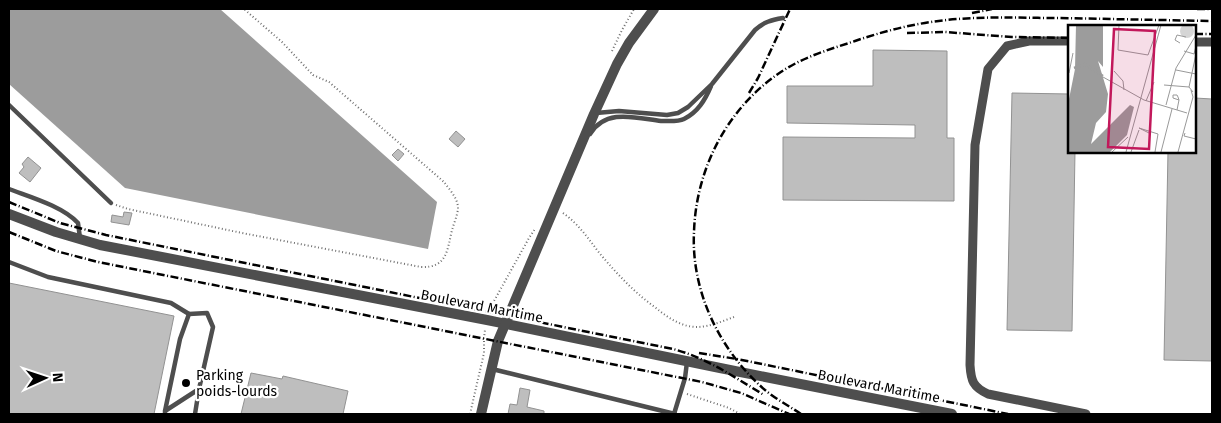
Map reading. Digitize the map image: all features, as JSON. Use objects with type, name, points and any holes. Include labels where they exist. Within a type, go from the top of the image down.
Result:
[{"type":"street","points":[[481,414],[498,341],[554,207],[617,64],[629,43],[654,9]]},
{"type":"street","points":[[1068,41],[1029,41],[1007,46],[988,69],[975,145],[970,376],[974,384],[988,394],[1086,414]]},
{"type":"street","points":[[1196,42],[1212,42]]},
{"type":"street","name":"Boulevard Maritime","points":[[9,214],[56,232],[100,245],[487,320],[952,414]]},
{"type":"lane","points":[[594,114],[619,111],[666,115],[678,113],[688,107],[712,84],[755,30],[763,23],[783,18]]},
{"type":"lane","points":[[575,158],[591,132],[608,118],[618,116],[669,121],[682,120],[693,114],[703,103],[712,84]]},
{"type":"lane","points":[[9,105],[111,203]]},
{"type":"lane","points":[[9,189],[61,210],[73,217],[80,229],[80,240]]},
{"type":"lane","points":[[9,262],[48,277],[171,303],[188,314],[207,313],[213,327],[195,414]]},
{"type":"lane","points":[[165,413],[180,339],[188,314]]},
{"type":"lane","points":[[491,369],[674,414],[685,378],[687,361]]},
{"type":"lane","points":[[165,413],[199,389]]},
{"type":"path","points":[[111,203],[128,209],[233,231],[421,267],[430,268],[438,265],[446,256],[458,207],[455,197],[444,182],[329,82],[313,75],[282,42],[244,9]]},
{"type":"path","points":[[554,207],[577,224],[635,292],[672,320],[686,326],[700,327],[734,317]]},
{"type":"path","points":[[470,414],[484,353],[487,320]]},
{"type":"path","points":[[680,392],[729,408],[740,414]]},
{"type":"shaded area","points":[[9,9],[220,9],[437,202],[428,249],[125,188],[9,84]]},
{"type":"building","points":[[873,50],[947,51],[947,138],[954,138],[954,201],[783,200],[783,137],[915,138],[915,125],[787,123],[787,86],[873,86]]},
{"type":"building","points":[[1012,93],[1068,94],[1068,152],[1075,152],[1072,331],[1007,330]]},
{"type":"building","points":[[1196,98],[1212,99],[1212,361],[1164,360],[1168,152],[1196,152]]},
{"type":"building","points":[[456,131],[465,139],[458,147],[449,139]]},
{"type":"building","points":[[398,149],[404,154],[398,161],[392,155]]},
{"type":"building","points":[[28,157],[41,168],[30,182],[19,173],[24,167],[22,164]]},
{"type":"building","points":[[124,212],[132,213],[129,225],[111,222],[112,215],[123,217]]},
{"type":"building","points":[[9,283],[174,316],[154,414],[9,414]]},
{"type":"building","points":[[251,373],[282,379],[283,376],[348,391],[343,414],[241,414]]},
{"type":"building","points":[[520,388],[530,390],[527,407],[544,411],[544,414],[508,414],[510,404],[517,405]]},
{"type":"railway","points":[[749,93],[758,78],[790,9]]},
{"type":"railway","points":[[972,13],[992,9]]},
{"type":"railway","points":[[1197,9],[1212,9]]},
{"type":"railway","points":[[801,414],[765,390],[734,357],[711,319],[703,298],[694,254],[696,208],[701,184],[709,161],[719,140],[732,120],[764,84],[792,65],[828,50],[877,34],[935,21],[1002,18],[1212,21]]},
{"type":"railway","points":[[907,33],[945,32],[1012,37],[1068,38]]},
{"type":"railway","points":[[1196,34],[1212,34]]},
{"type":"railway","points":[[9,202],[60,223],[106,235],[673,349],[709,363],[764,395]]},
{"type":"railway","points":[[9,232],[56,251],[98,262],[702,382],[741,393],[789,414]]},
{"type":"railway","points":[[699,353],[1008,414]]},
{"type":"place","name":"Parking poids-lourds","points":[[186,383]]}]
